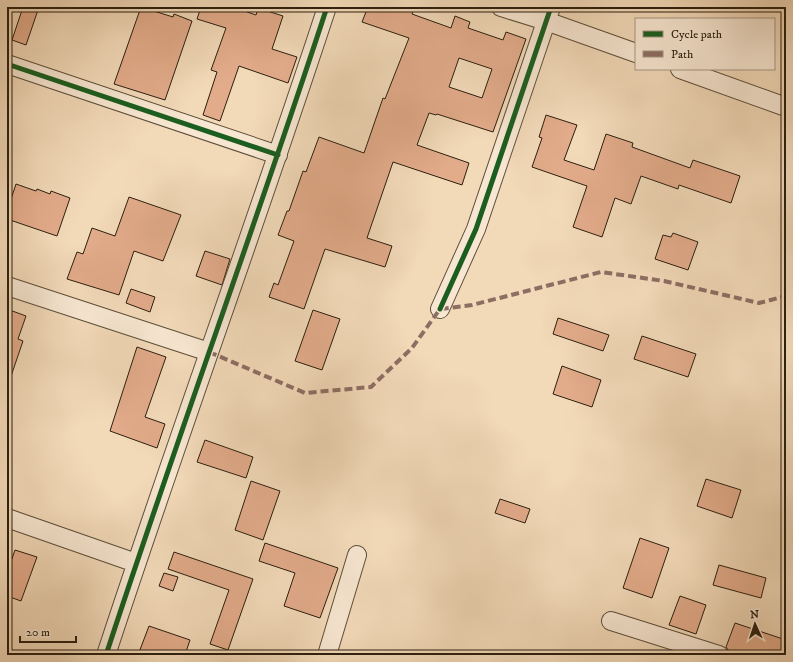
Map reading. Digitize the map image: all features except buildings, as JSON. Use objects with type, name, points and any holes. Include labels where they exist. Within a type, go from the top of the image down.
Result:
[{"type":"street","points":[[106,655],[136,563],[278,155],[327,7]]},
{"type":"street","points":[[501,7],[548,14],[635,53]]},
{"type":"street","points":[[440,309],[476,229],[548,14]]},
{"type":"street","points":[[7,64],[278,155]]},
{"type":"street","points":[[683,70],[786,107]]},
{"type":"street","points":[[7,286],[210,352]]},
{"type":"street","points":[[7,518],[136,563]]},
{"type":"street","points":[[327,655],[357,555]]},
{"type":"street","points":[[611,621],[719,655]]},
{"type":"marked path","points":[[209,352],[305,393],[371,387],[412,348],[440,309],[472,305],[601,272],[664,281],[759,303],[786,296]]},
{"type":"cycle path","points":[[106,655],[327,7]]},
{"type":"cycle path","points":[[440,309],[476,229],[551,7]]},
{"type":"cycle path","points":[[7,64],[278,155]]}]
